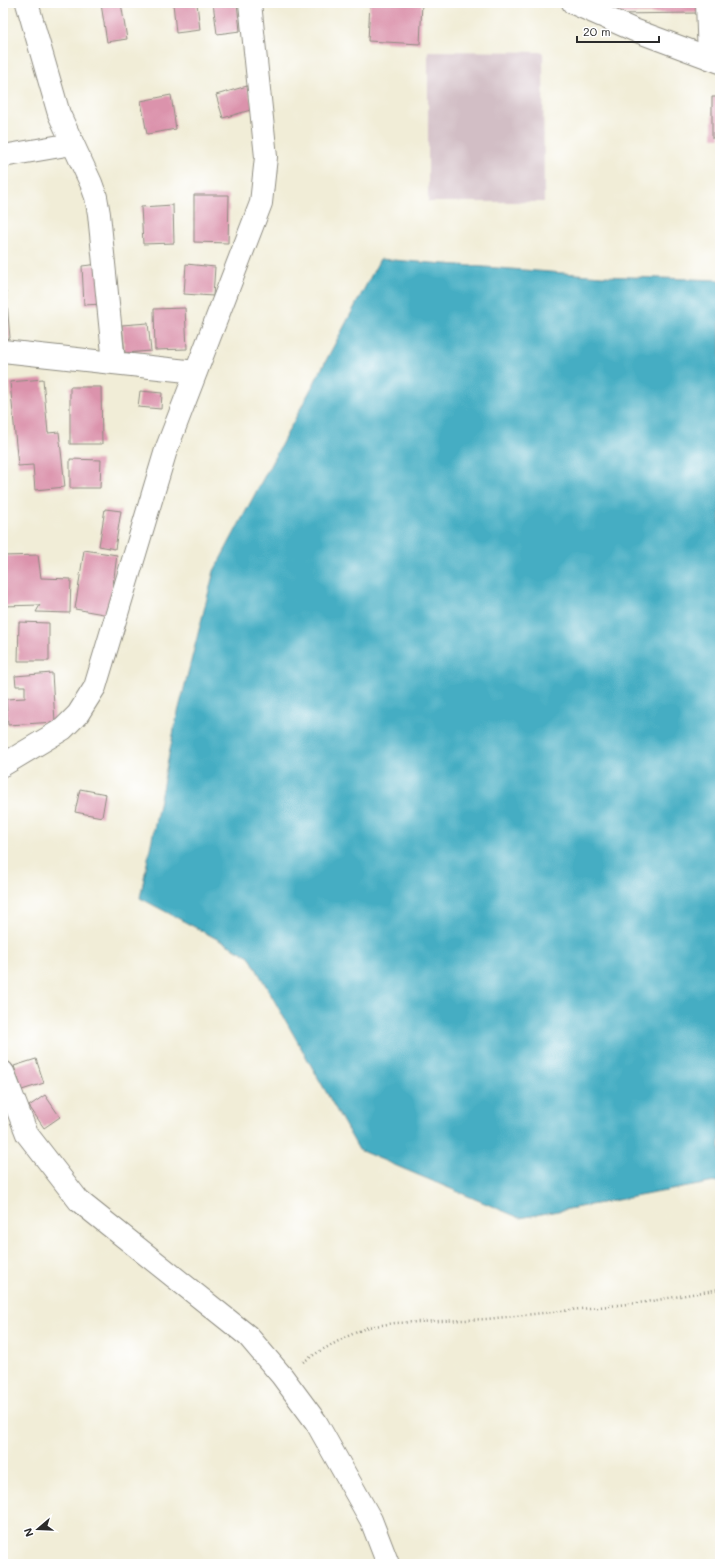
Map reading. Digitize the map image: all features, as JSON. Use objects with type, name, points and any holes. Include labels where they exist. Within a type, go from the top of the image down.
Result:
[{"type":"street","points":[[27,3],[59,114],[96,197],[114,363]]},
{"type":"street","points":[[3,765],[63,729],[78,714],[95,687],[166,450],[261,203],[266,157],[250,3]]},
{"type":"street","points":[[574,3],[634,30],[714,60],[707,3]]},
{"type":"street","points":[[3,156],[72,144]]},
{"type":"street","points":[[3,351],[196,372]]},
{"type":"street","points":[[3,1072],[27,1134],[79,1201],[248,1336],[282,1376],[316,1422],[371,1520],[388,1564]]},
{"type":"path","points":[[282,1376],[320,1351],[368,1327],[395,1323],[487,1319],[631,1303],[720,1288]]},
{"type":"shaded area","points":[[428,51],[543,52],[544,202],[428,202]]},
{"type":"water","points":[[380,259],[602,276],[720,280],[720,1181],[520,1218],[359,1150],[249,956],[140,898],[176,720],[214,571]]},
{"type":"building","points":[[121,3],[127,39],[107,42],[101,4]]},
{"type":"building","points":[[173,3],[197,3],[200,30],[176,33]]},
{"type":"building","points":[[213,3],[237,3],[240,31],[217,34]]},
{"type":"building","points":[[370,3],[422,3],[420,44],[368,41]]},
{"type":"building","points":[[613,3],[699,3],[699,13],[613,14]]},
{"type":"building","points":[[247,86],[254,109],[223,118],[216,95]]},
{"type":"building","points":[[171,95],[176,129],[147,134],[141,101]]},
{"type":"building","points":[[712,97],[720,97],[720,138],[712,138]]},
{"type":"building","points":[[194,195],[229,195],[228,243],[194,242]]},
{"type":"building","points":[[173,205],[174,243],[143,244],[141,207]]},
{"type":"building","points":[[99,264],[102,304],[84,305],[82,266]]},
{"type":"building","points":[[186,264],[215,267],[213,296],[184,294]]},
{"type":"building","points":[[6,291],[10,338],[3,339],[3,292]]},
{"type":"building","points":[[185,308],[187,349],[155,350],[154,309]]},
{"type":"building","points":[[148,323],[151,351],[125,353],[122,325]]},
{"type":"building","points":[[43,379],[48,433],[59,432],[65,487],[35,490],[33,465],[18,466],[10,382]]},
{"type":"building","points":[[70,387],[101,387],[102,444],[70,444]]},
{"type":"building","points":[[140,391],[162,393],[161,409],[138,407]]},
{"type":"building","points":[[70,459],[101,460],[100,488],[70,488]]},
{"type":"building","points":[[105,509],[121,511],[115,549],[99,546]]},
{"type":"building","points":[[84,550],[117,555],[109,615],[75,609]]},
{"type":"building","points":[[38,555],[41,578],[71,579],[70,613],[36,612],[40,605],[3,606],[3,556]]},
{"type":"building","points":[[19,622],[49,623],[49,661],[18,661]]},
{"type":"building","points":[[52,673],[55,722],[8,725],[6,699],[25,698],[25,686],[16,686],[15,676]]},
{"type":"building","points":[[80,789],[106,794],[102,817],[75,812]]},
{"type":"building","points":[[36,1059],[44,1083],[22,1090],[14,1066]]},
{"type":"building","points":[[45,1095],[60,1117],[44,1128],[29,1106]]}]
